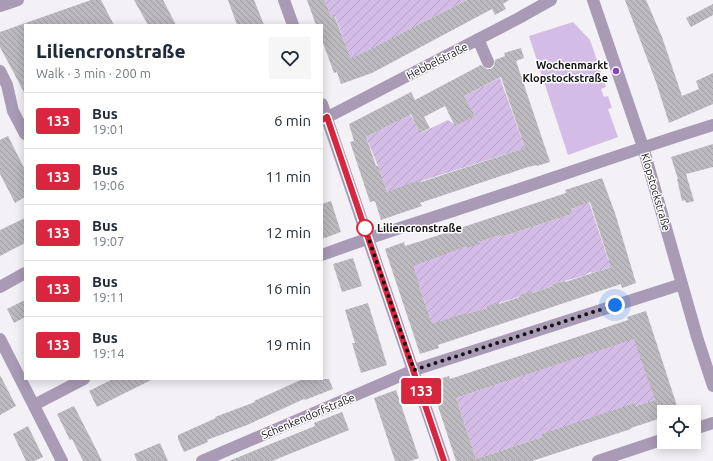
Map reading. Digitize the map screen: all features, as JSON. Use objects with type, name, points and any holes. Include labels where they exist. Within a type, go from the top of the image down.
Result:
[{"type":"street","points":[[0,6],[18,0]]},
{"type":"street","points":[[284,0],[293,24]]},
{"type":"street","name":"Hebbelstraße","points":[[324,118],[475,41],[550,0]]},
{"type":"street","name":"Klopstockstraße","points":[[593,0],[643,147],[697,337],[713,386]]},
{"type":"street","points":[[475,41],[484,64]]},
{"type":"street","points":[[0,71],[7,85],[13,111],[24,132]]},
{"type":"street","points":[[324,118],[368,238],[444,461]]},
{"type":"street","points":[[323,256],[368,238],[713,125]]},
{"type":"street","points":[[0,287],[24,274]]},
{"type":"street","name":"Schenkendorfstraße","points":[[202,461],[414,370],[682,284]]},
{"type":"street","points":[[0,339],[62,461]]},
{"type":"street","points":[[34,405],[82,380]]},
{"type":"street","points":[[701,427],[713,423]]},
{"type":"street","points":[[598,461],[657,441]]},
{"type":"shaded area","points":[[324,0],[467,0],[365,52],[352,62],[335,16],[330,17]]},
{"type":"shaded area","points":[[573,22],[590,40],[606,87],[601,89],[604,97],[608,96],[612,108],[608,109],[618,137],[568,155],[529,36]]},
{"type":"shaded area","points":[[500,78],[525,148],[387,192],[366,137],[410,114],[421,133],[448,120],[455,125],[475,116],[464,96]]},
{"type":"shaded area","points":[[589,202],[608,259],[613,266],[553,284],[553,286],[499,303],[432,328],[420,286],[410,262],[415,263],[500,235],[501,237],[572,214],[571,209]]},
{"type":"shaded area","points":[[635,338],[655,400],[636,406],[635,404],[476,459],[456,398]]},
{"type":"building","points":[[91,0],[101,0],[113,24],[24,24],[24,92],[0,47],[0,32]]},
{"type":"building","points":[[134,0],[163,0],[175,24],[147,24]]},
{"type":"building","points":[[228,0],[254,0],[264,24],[237,24]]},
{"type":"building","points":[[307,0],[324,0],[331,17],[334,15],[351,59],[467,0],[509,0],[503,4],[506,9],[495,15],[492,9],[372,73],[341,84],[337,72],[334,73],[323,43],[323,24],[316,24]]},
{"type":"building","points":[[625,0],[646,0],[662,37],[682,96],[699,89],[696,81],[713,73],[713,104],[669,123],[656,82]]},
{"type":"building","points":[[713,4],[713,15],[691,27],[686,18]]},
{"type":"building","points":[[521,48],[524,58],[516,61],[550,162],[528,167],[420,203],[422,206],[381,220],[375,201],[370,202],[350,142],[354,141],[349,124],[411,92],[415,100],[481,65],[487,69],[491,69],[494,66],[495,60],[505,56],[504,53]],"holes":[[[501,77],[525,148],[421,182],[420,180],[387,192],[366,137],[411,114],[420,133],[430,128],[424,117],[445,106],[455,126],[475,116],[464,96]]]},
{"type":"building","points":[[8,136],[24,168],[24,198],[15,203],[0,174],[0,140]]},
{"type":"building","points":[[713,144],[713,167],[686,174],[694,201],[686,203],[685,200],[682,201],[678,179],[671,157]]},
{"type":"building","points":[[602,178],[615,213],[636,283],[622,288],[621,284],[438,345],[439,348],[420,354],[385,249],[404,242],[405,246],[421,241],[566,193],[565,190]],"holes":[[[590,202],[611,267],[565,282],[553,284],[553,286],[532,293],[532,291],[520,295],[520,297],[499,304],[499,302],[487,306],[487,308],[432,324],[413,266],[467,246],[467,248],[480,244],[479,242],[500,235],[501,237],[572,214],[571,209]]]},
{"type":"building","points":[[331,201],[341,232],[323,239],[323,204]]},
{"type":"building","points":[[24,218],[24,244],[0,256],[0,230]]},
{"type":"building","points":[[353,258],[362,286],[342,292],[333,264]]},
{"type":"building","points":[[24,300],[24,318],[14,323],[7,309]]},
{"type":"building","points":[[368,303],[387,365],[361,373],[352,343],[355,343],[345,310]]},
{"type":"building","points":[[646,311],[677,405],[657,405],[657,419],[532,461],[456,461],[430,382],[449,376],[450,379],[628,320],[627,317]],"holes":[[[634,339],[655,400],[636,406],[635,403],[542,434],[542,437],[476,459],[456,398]]]},
{"type":"building","points":[[0,375],[16,406],[0,415]]},
{"type":"building","points":[[329,379],[333,389],[305,400],[304,399],[247,425],[207,440],[208,442],[184,452],[178,439],[178,435],[216,418],[215,417],[255,402],[254,401],[301,380]]},
{"type":"building","points":[[111,380],[151,380],[97,407],[89,391]]},
{"type":"building","points":[[396,390],[419,458],[410,461],[395,461],[374,398]]},
{"type":"building","points":[[74,406],[102,461],[83,461],[72,439],[70,440],[57,414]]},
{"type":"building","points":[[342,412],[349,430],[272,461],[229,461],[315,426],[314,423]]},
{"type":"building","points":[[28,426],[43,457],[34,461],[26,461],[13,434]]},
{"type":"building","points":[[160,443],[168,461],[137,461],[134,454]]},
{"type":"bus line","name":"133","points":[[323,119],[327,117],[444,461]]},
{"type":"place","name":"Wochenmarkt Klopstockstraße","points":[[616,71]]},
{"type":"place","name":"Liliencronstraße","points":[[365,228]]},
{"type":"route","points":[[365,228],[414,370],[615,305]]}]
